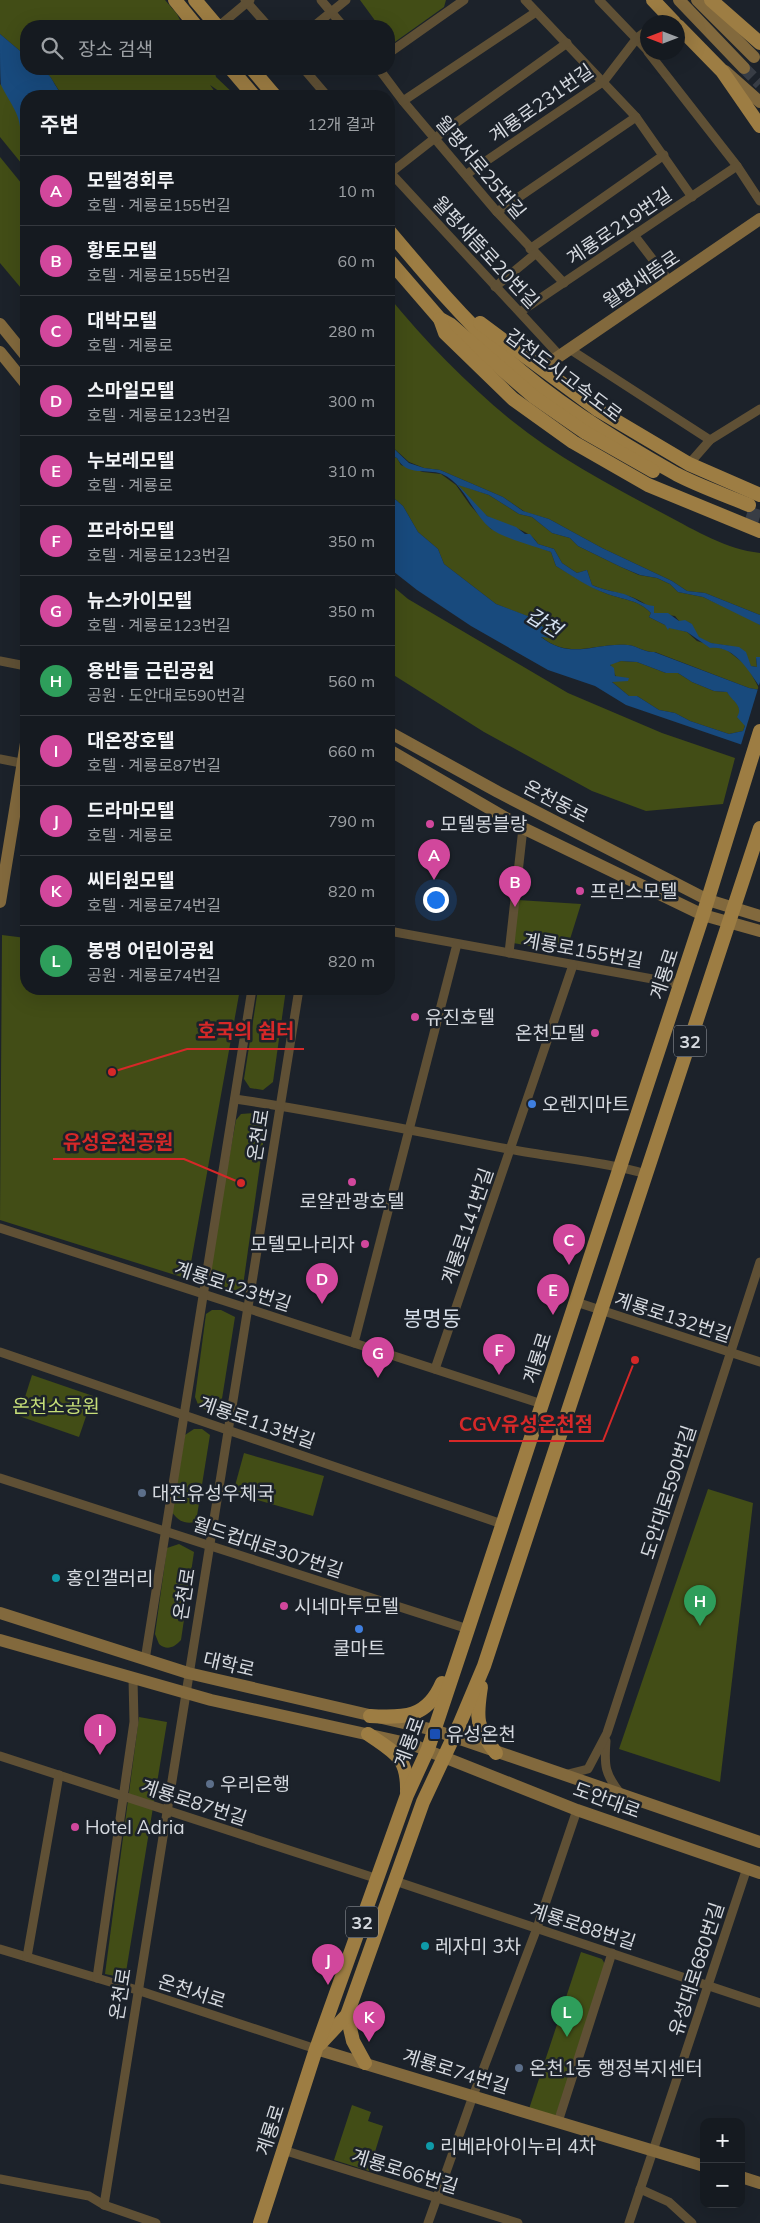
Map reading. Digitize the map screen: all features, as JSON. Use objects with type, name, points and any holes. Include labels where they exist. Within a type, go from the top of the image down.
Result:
[{"type":"main road","points":[[175,0],[191,20]]},
{"type":"main road","points":[[195,0],[213,20]]},
{"type":"main road","points":[[653,0],[663,15]]},
{"type":"main road","points":[[713,1],[760,43]]},
{"type":"main road","points":[[685,33],[710,58],[748,107],[760,126]]},
{"type":"main road","points":[[236,75],[249,90]]},
{"type":"main road","points":[[257,75],[270,90]]},
{"type":"main road","name":"갑천도시고속도로","points":[[395,238],[468,322],[508,360],[595,425],[677,474],[754,501]]},
{"type":"main road","name":"갑천도시고속도로","points":[[395,267],[440,319],[451,325],[534,397],[586,433],[664,477],[754,501]]},
{"type":"main road","points":[[444,294],[511,347],[598,410],[754,501]]},
{"type":"main road","points":[[440,319],[445,332],[513,399],[573,442],[648,485],[757,529]]},
{"type":"main road","name":"계룡로","points":[[260,2223],[316,2049],[407,1795],[428,1749],[468,1630],[708,900],[760,731]]},
{"type":"main road","name":"계룡로","points":[[316,2049],[347,2015],[423,1802],[454,1737],[484,1666],[760,828]]},
{"type":"main road","points":[[370,1716],[398,1718],[410,1716],[431,1704],[457,1662]]},
{"type":"main road","points":[[484,1666],[478,1721],[483,1735],[496,1752]]},
{"type":"main road","points":[[368,1734],[398,1755],[408,1774],[407,1795]]},
{"type":"main road","points":[[347,2015],[353,2041],[365,2063]]},
{"type":"street","points":[[321,0],[337,20]]},
{"type":"street","points":[[321,20],[346,0]]},
{"type":"street","points":[[525,0],[636,116],[692,197]]},
{"type":"street","points":[[599,0],[640,42]]},
{"type":"street","points":[[678,0],[744,68]]},
{"type":"street","points":[[697,0],[754,57]]},
{"type":"street","points":[[225,20],[248,1],[263,20]]},
{"type":"street","points":[[395,49],[458,2]]},
{"type":"street","points":[[403,101],[536,12]]},
{"type":"street","name":"계룡로231번길","points":[[467,174],[604,81],[640,36]]},
{"type":"street","points":[[395,168],[567,43]]},
{"type":"street","points":[[710,58],[760,102]]},
{"type":"street","points":[[654,60],[737,166],[760,200]]},
{"type":"street","points":[[309,75],[322,90]]},
{"type":"street","name":"월평서로25번길","points":[[384,75],[395,90]]},
{"type":"street","name":"월평서로25번길","points":[[395,90],[497,212],[564,283]]},
{"type":"street","points":[[497,212],[636,116]]},
{"type":"street","points":[[495,287],[533,252],[664,155]]},
{"type":"street","name":"계룡로219번길","points":[[520,312],[737,166]]},
{"type":"street","name":"월평새뜸로20번길","points":[[395,179],[495,287],[565,353],[710,440]]},
{"type":"street","name":"월평새뜸로","points":[[542,368],[760,220]]},
{"type":"street","points":[[634,235],[670,282]]},
{"type":"street","points":[[0,324],[20,349]]},
{"type":"street","points":[[1,355],[20,377]]},
{"type":"street","points":[[689,464],[710,440],[760,409]]},
{"type":"street","points":[[0,661],[20,665]]},
{"type":"street","name":"온천동로","points":[[395,735],[498,792],[708,900],[760,916]]},
{"type":"street","name":"온천동로","points":[[395,754],[522,828],[703,915],[760,932]]},
{"type":"street","points":[[0,759],[20,763]]},
{"type":"street","points":[[0,902],[4,847],[20,781]]},
{"type":"street","name":"계룡로155번길","points":[[509,953],[522,828]]},
{"type":"street","name":"계룡로155번길","points":[[395,932],[680,984]]},
{"type":"street","points":[[354,1343],[458,944]]},
{"type":"street","name":"계룡로141번길","points":[[435,1369],[573,965]]},
{"type":"street","points":[[145,1660],[251,995]]},
{"type":"street","name":"온천로","points":[[104,2205],[297,995]]},
{"type":"street","name":"계룡로141번길","points":[[235,1099],[280,1105],[510,1150],[621,1167],[646,1174]]},
{"type":"street","name":"계룡로123번길","points":[[0,1228],[204,1292],[247,1308],[542,1404]]},
{"type":"street","name":"도안대로590번길","points":[[607,1733],[760,1262]]},
{"type":"street","name":"계룡로132번길","points":[[576,1302],[760,1362]]},
{"type":"street","name":"계룡로113번길","points":[[0,1352],[502,1524]]},
{"type":"street","name":"월드컵대로307번길","points":[[0,1478],[468,1630]]},
{"type":"street","name":"대학로","points":[[0,1613],[188,1673],[434,1730],[454,1737]]},
{"type":"street","name":"대학로","points":[[0,1640],[133,1679],[368,1734],[428,1749],[445,1757]]},
{"type":"street","points":[[97,1978],[134,1722],[133,1679]]},
{"type":"street","points":[[562,1775],[580,1773],[588,1769],[607,1733]]},
{"type":"street","points":[[607,1733],[604,1758],[606,1774],[621,1795]]},
{"type":"street","name":"도안대로","points":[[454,1737],[760,1842]]},
{"type":"street","name":"계룡로87번길","points":[[0,1756],[378,1879]]},
{"type":"street","name":"도안대로","points":[[445,1757],[577,1810],[760,1873]]},
{"type":"street","points":[[27,1957],[59,1775]]},
{"type":"street","points":[[428,2223],[473,2096],[538,1928],[577,1810]]},
{"type":"street","name":"유성대로680번길","points":[[629,2223],[747,1868]]},
{"type":"street","name":"계룡로88번길","points":[[395,1881],[760,2003]]},
{"type":"street","name":"온천서로","points":[[0,1949],[137,1990],[316,2049]]},
{"type":"street","points":[[558,2122],[612,1953]]},
{"type":"street","name":"계룡로74번길","points":[[316,2049],[700,2165]]},
{"type":"street","name":"계룡로66번길","points":[[283,2150],[518,2223]]},
{"type":"street","points":[[745,2178],[760,2183]]},
{"type":"street","points":[[0,2179],[89,2196],[104,2205],[156,2223]]},
{"type":"street","points":[[640,2189],[669,2202],[692,2223]]},
{"type":"green space","points":[[0,0],[165,0],[180,20],[20,20],[20,51],[0,34]]},
{"type":"green space","points":[[360,0],[446,0],[444,7],[395,42],[395,20],[375,20]]},
{"type":"green space","points":[[48,75],[216,75],[230,90],[217,90],[210,85],[214,90],[59,90]]},
{"type":"green space","points":[[0,84],[9,95],[19,116],[20,162],[0,137]]},
{"type":"green space","points":[[0,157],[20,182],[20,287],[0,263]]},
{"type":"green space","points":[[395,304],[417,330],[463,377],[511,420],[548,447],[606,483],[700,533],[735,548],[760,553],[760,615],[705,593],[687,591],[672,581],[602,548],[549,519],[525,512],[503,497],[440,470],[424,468],[409,462],[395,449]]},
{"type":"green space","points":[[395,457],[401,465],[423,472],[441,474],[456,485],[491,529],[551,552],[556,566],[586,584],[605,593],[641,605],[651,613],[649,617],[669,627],[687,632],[697,641],[727,650],[747,666],[760,690],[749,688],[655,652],[628,645],[573,649],[562,648],[551,643],[540,636],[553,637],[541,625],[545,623],[496,604],[444,564],[438,549],[418,532],[403,506],[395,499]]},
{"type":"green space","points":[[457,484],[489,495],[519,514],[532,517],[552,533],[570,538],[578,546],[621,567],[639,575],[657,578],[670,584],[678,592],[703,597],[753,620],[760,625],[760,657],[756,658],[757,667],[751,666],[746,656],[734,647],[715,644],[700,638],[689,622],[679,621],[675,616],[654,613],[641,601],[592,585],[587,570],[577,573],[562,563],[554,549],[538,544],[534,538],[522,531],[493,520],[475,505]]},
{"type":"green space","points":[[395,588],[408,599],[568,693],[662,733],[735,758],[723,804],[646,811],[592,791],[484,732],[395,676]]},
{"type":"green space","points":[[621,661],[637,662],[666,673],[678,673],[692,682],[714,691],[727,692],[738,705],[745,726],[743,731],[729,734],[690,721],[675,713],[659,710],[637,696],[629,696],[611,681],[618,681],[610,664]]},
{"type":"green space","points":[[518,900],[581,904],[566,952],[513,943]]},
{"type":"green space","points":[[2,935],[20,937],[20,995],[239,995],[188,1279],[0,1220]]},
{"type":"green space","points":[[257,995],[285,995],[273,1082],[263,1090],[250,1088],[244,1079]]},
{"type":"green space","points":[[254,1113],[263,1116],[266,1122],[243,1286],[237,1293],[206,1284],[236,1120],[241,1114]]},
{"type":"green space","points":[[212,1310],[221,1310],[235,1317],[221,1405],[209,1411],[199,1407],[195,1397],[206,1314]]},
{"type":"green space","name":"온천소공원","points":[[32,1375],[93,1396],[79,1437],[19,1416]]},
{"type":"green space","points":[[194,1429],[202,1429],[210,1435],[196,1522],[189,1523],[182,1522],[172,1512],[185,1435]]},
{"type":"green space","points":[[244,1453],[324,1476],[313,1516],[233,1493]]},
{"type":"green space","points":[[708,1489],[753,1503],[720,1782],[619,1749]]},
{"type":"green space","points":[[179,1544],[194,1552],[181,1640],[176,1645],[168,1648],[159,1644],[155,1634],[167,1548]]},
{"type":"green space","points":[[139,1717],[167,1722],[125,1978],[105,1974]]},
{"type":"green space","points":[[581,1952],[602,1959],[606,1966],[555,2118],[529,2109]]},
{"type":"green space","points":[[352,2105],[371,2112],[368,2121],[383,2126],[369,2171],[334,2160]]},
{"type":"water","points":[[0,34],[20,51],[20,75],[48,75],[58,90],[20,90],[20,124],[15,110],[1,85]]},
{"type":"water","points":[[395,450],[409,463],[424,468],[440,470],[503,497],[523,511],[549,519],[602,548],[672,581],[687,591],[705,593],[760,615],[760,625],[703,597],[678,592],[670,584],[621,567],[578,546],[570,538],[552,533],[532,517],[519,514],[489,495],[458,485],[487,516],[516,527],[525,534],[530,534],[538,544],[554,549],[562,563],[577,573],[587,570],[592,585],[624,594],[646,605],[654,606],[654,613],[668,613],[679,621],[685,620],[692,624],[699,637],[711,643],[739,647],[746,652],[751,666],[757,667],[756,657],[760,657],[760,687],[740,660],[726,650],[710,648],[687,632],[669,628],[668,630],[665,625],[649,617],[651,613],[641,605],[592,588],[580,581],[556,566],[551,552],[510,538],[490,528],[450,478],[436,472],[411,470],[401,464],[395,457]]},
{"type":"water","points":[[395,499],[403,506],[418,532],[438,549],[444,564],[496,604],[546,623],[541,625],[554,638],[541,637],[552,644],[573,649],[628,645],[654,652],[749,688],[760,690],[760,751],[626,705],[595,686],[548,670],[471,626],[417,590],[395,573]],"holes":[[[621,661],[637,662],[666,673],[678,673],[692,682],[714,691],[727,692],[738,707],[739,713],[737,717],[745,726],[743,731],[729,734],[690,721],[675,713],[659,710],[637,696],[629,696],[612,682],[628,681],[629,678],[615,676],[614,668],[610,665]]]},
{"type":"pier","points":[[760,682],[760,754],[740,748]]},
{"type":"tunnel","points":[[744,68],[760,84]]},
{"type":"tunnel","points":[[747,513],[760,517]]},
{"type":"place","name":"모텔몽블랑","points":[[430,824]]},
{"type":"place","name":"모텔경회루","points":[[434,880]]},
{"type":"place","name":"프린스모텔","points":[[580,891]]},
{"type":"place","name":"황토모텔","points":[[515,907]]},
{"type":"place","name":"유진호텔","points":[[415,1017]]},
{"type":"place","name":"온천모텔","points":[[595,1033]]},
{"type":"place","name":"호국의 쉼터","points":[[112,1072]]},
{"type":"place","name":"오렌지마트","points":[[532,1104]]},
{"type":"place","name":"로얄관광호텔","points":[[352,1182]]},
{"type":"place","name":"유성온천공원","points":[[241,1183]]},
{"type":"place","name":"모텔모나리자","points":[[365,1244]]},
{"type":"place","name":"대박모텔","points":[[569,1265]]},
{"type":"place","name":"스마일모텔","points":[[322,1304]]},
{"type":"place","name":"누보레모텔","points":[[553,1315]]},
{"type":"place","name":"CGV유성온천점","points":[[635,1360]]},
{"type":"place","name":"프라하모텔","points":[[499,1375]]},
{"type":"place","name":"뉴스카이모텔","points":[[378,1378]]},
{"type":"place","name":"대전유성우체국","points":[[142,1493]]},
{"type":"place","name":"홍인갤러리","points":[[56,1578]]},
{"type":"place","name":"시네마투모텔","points":[[284,1606]]},
{"type":"place","name":"용반들 근린공원","points":[[700,1626]]},
{"type":"place","name":"쿨마트","points":[[359,1629]]},
{"type":"place","name":"유성온천","points":[[435,1734]]},
{"type":"place","name":"대온장호텔","points":[[100,1755]]},
{"type":"place","name":"우리은행","points":[[210,1784]]},
{"type":"place","name":"Hotel Adria","points":[[75,1827]]},
{"type":"place","name":"레자미 3차","points":[[425,1946]]},
{"type":"place","name":"드라마모텔","points":[[328,1985]]},
{"type":"place","name":"봉명 어린이공원","points":[[567,2037]]},
{"type":"place","name":"씨티원모텔","points":[[369,2042]]},
{"type":"place","name":"온천1동 행정복지센터","points":[[519,2068]]},
{"type":"place","name":"리베라아이누리 4차","points":[[430,2146]]},
{"type":"district","name":"봉명동","points":[[432,1318]]},
{"type":"water label","name":"갑천","points":[[544,622]]}]
